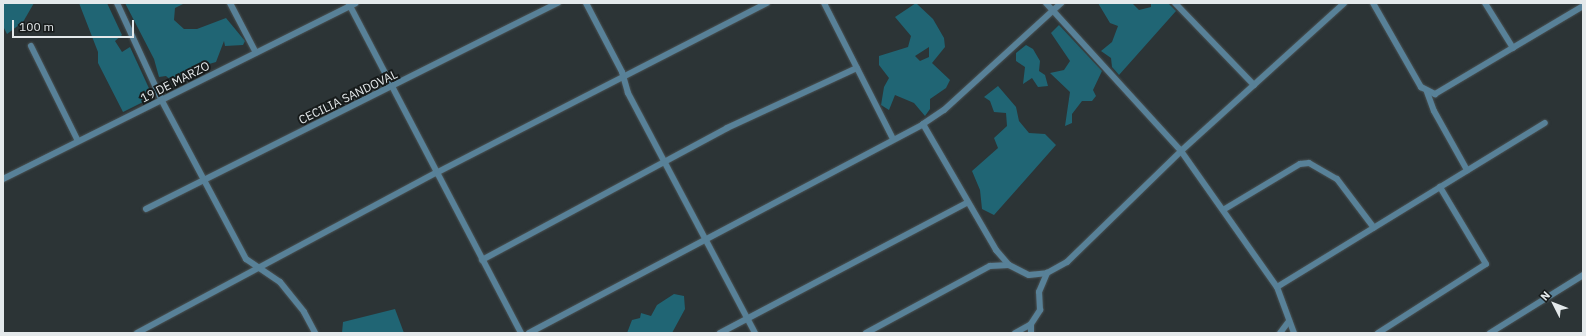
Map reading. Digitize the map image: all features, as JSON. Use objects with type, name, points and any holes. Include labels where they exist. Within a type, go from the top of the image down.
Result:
[{"type":"street","points":[[117,3],[162,101],[246,259],[280,282],[304,312],[316,333]]},
{"type":"street","points":[[230,3],[256,53]]},
{"type":"street","name":"19 DE MARZO","points":[[3,178],[162,101],[349,5],[356,3]]},
{"type":"street","name":"CECILIA SANDOVAL","points":[[146,209],[204,178],[390,89],[558,3]]},
{"type":"street","points":[[586,3],[623,76],[628,93],[755,333]]},
{"type":"street","points":[[136,333],[436,173],[767,3]]},
{"type":"street","points":[[824,3],[893,140]]},
{"type":"street","points":[[1046,3],[1180,151],[1277,287],[1294,333]]},
{"type":"street","points":[[529,333],[923,124],[944,110],[1061,3]]},
{"type":"street","points":[[1175,3],[1254,85]]},
{"type":"street","points":[[866,333],[990,266],[1009,265],[1029,275],[1047,273],[1067,262],[1180,151],[1344,3]]},
{"type":"street","points":[[1373,3],[1427,92],[1434,111],[1467,170]]},
{"type":"street","points":[[1485,3],[1513,48]]},
{"type":"street","points":[[349,5],[390,89],[521,333]]},
{"type":"street","points":[[1427,92],[1435,94],[1583,6]]},
{"type":"street","points":[[31,46],[78,141]]},
{"type":"street","points":[[482,260],[664,161],[857,68]]},
{"type":"street","points":[[1277,287],[1545,123]]},
{"type":"street","points":[[923,124],[968,202],[1009,265]]},
{"type":"street","points":[[1223,210],[1300,164],[1309,163],[1337,179],[1374,228]]},
{"type":"street","points":[[1378,333],[1486,264],[1440,187]]},
{"type":"street","points":[[720,333],[968,202]]},
{"type":"street","points":[[1015,333],[1031,324],[1040,310],[1038,292],[1047,273]]},
{"type":"street","points":[[1490,333],[1583,275]]},
{"type":"street","points":[[1280,333],[1289,321]]},
{"type":"street","points":[[1031,324],[1031,333]]},
{"type":"shaded area","points":[[3,3],[34,3],[23,22],[7,34],[3,26]]},
{"type":"shaded area","points":[[79,3],[107,3],[122,35],[115,41],[122,52],[130,47],[153,97],[123,112],[98,63],[98,52]]},
{"type":"shaded area","points":[[125,3],[185,3],[175,8],[174,20],[184,29],[197,29],[226,18],[245,41],[243,45],[225,46],[224,41],[216,62],[202,66],[174,83],[166,76],[159,77],[154,59]]},
{"type":"shaded area","points":[[916,3],[933,19],[944,38],[945,47],[932,63],[950,80],[946,88],[930,99],[930,109],[925,116],[914,103],[895,95],[889,110],[881,105],[884,87],[889,78],[879,65],[879,56],[908,47],[911,36],[895,17]],"holes":[[[929,47],[929,57],[920,61],[915,56]]]},
{"type":"shaded area","points":[[1098,3],[1132,3],[1139,10],[1151,7],[1151,3],[1168,3],[1176,11],[1119,75],[1112,67],[1111,58],[1101,51],[1112,42],[1118,26],[1110,23]]},
{"type":"shaded area","points":[[1059,25],[1102,71],[1093,90],[1096,96],[1092,101],[1082,101],[1072,114],[1072,123],[1065,126],[1070,92],[1050,73],[1064,70],[1070,61],[1051,33]]},
{"type":"shaded area","points":[[1026,45],[1033,49],[1040,61],[1039,71],[1045,75],[1048,86],[1038,87],[1032,78],[1023,84],[1025,67],[1016,61],[1016,53]]},
{"type":"shaded area","points":[[998,86],[1016,107],[1019,121],[1029,133],[1045,134],[1056,145],[994,215],[982,209],[980,190],[972,171],[998,148],[994,138],[1007,126],[1006,113],[994,112],[990,101],[984,97]]},
{"type":"shaded area","points":[[674,294],[684,296],[685,309],[672,333],[627,333],[632,320],[640,318],[641,313],[651,316],[657,305]]},
{"type":"shaded area","points":[[395,309],[404,333],[342,333],[343,322]]}]
